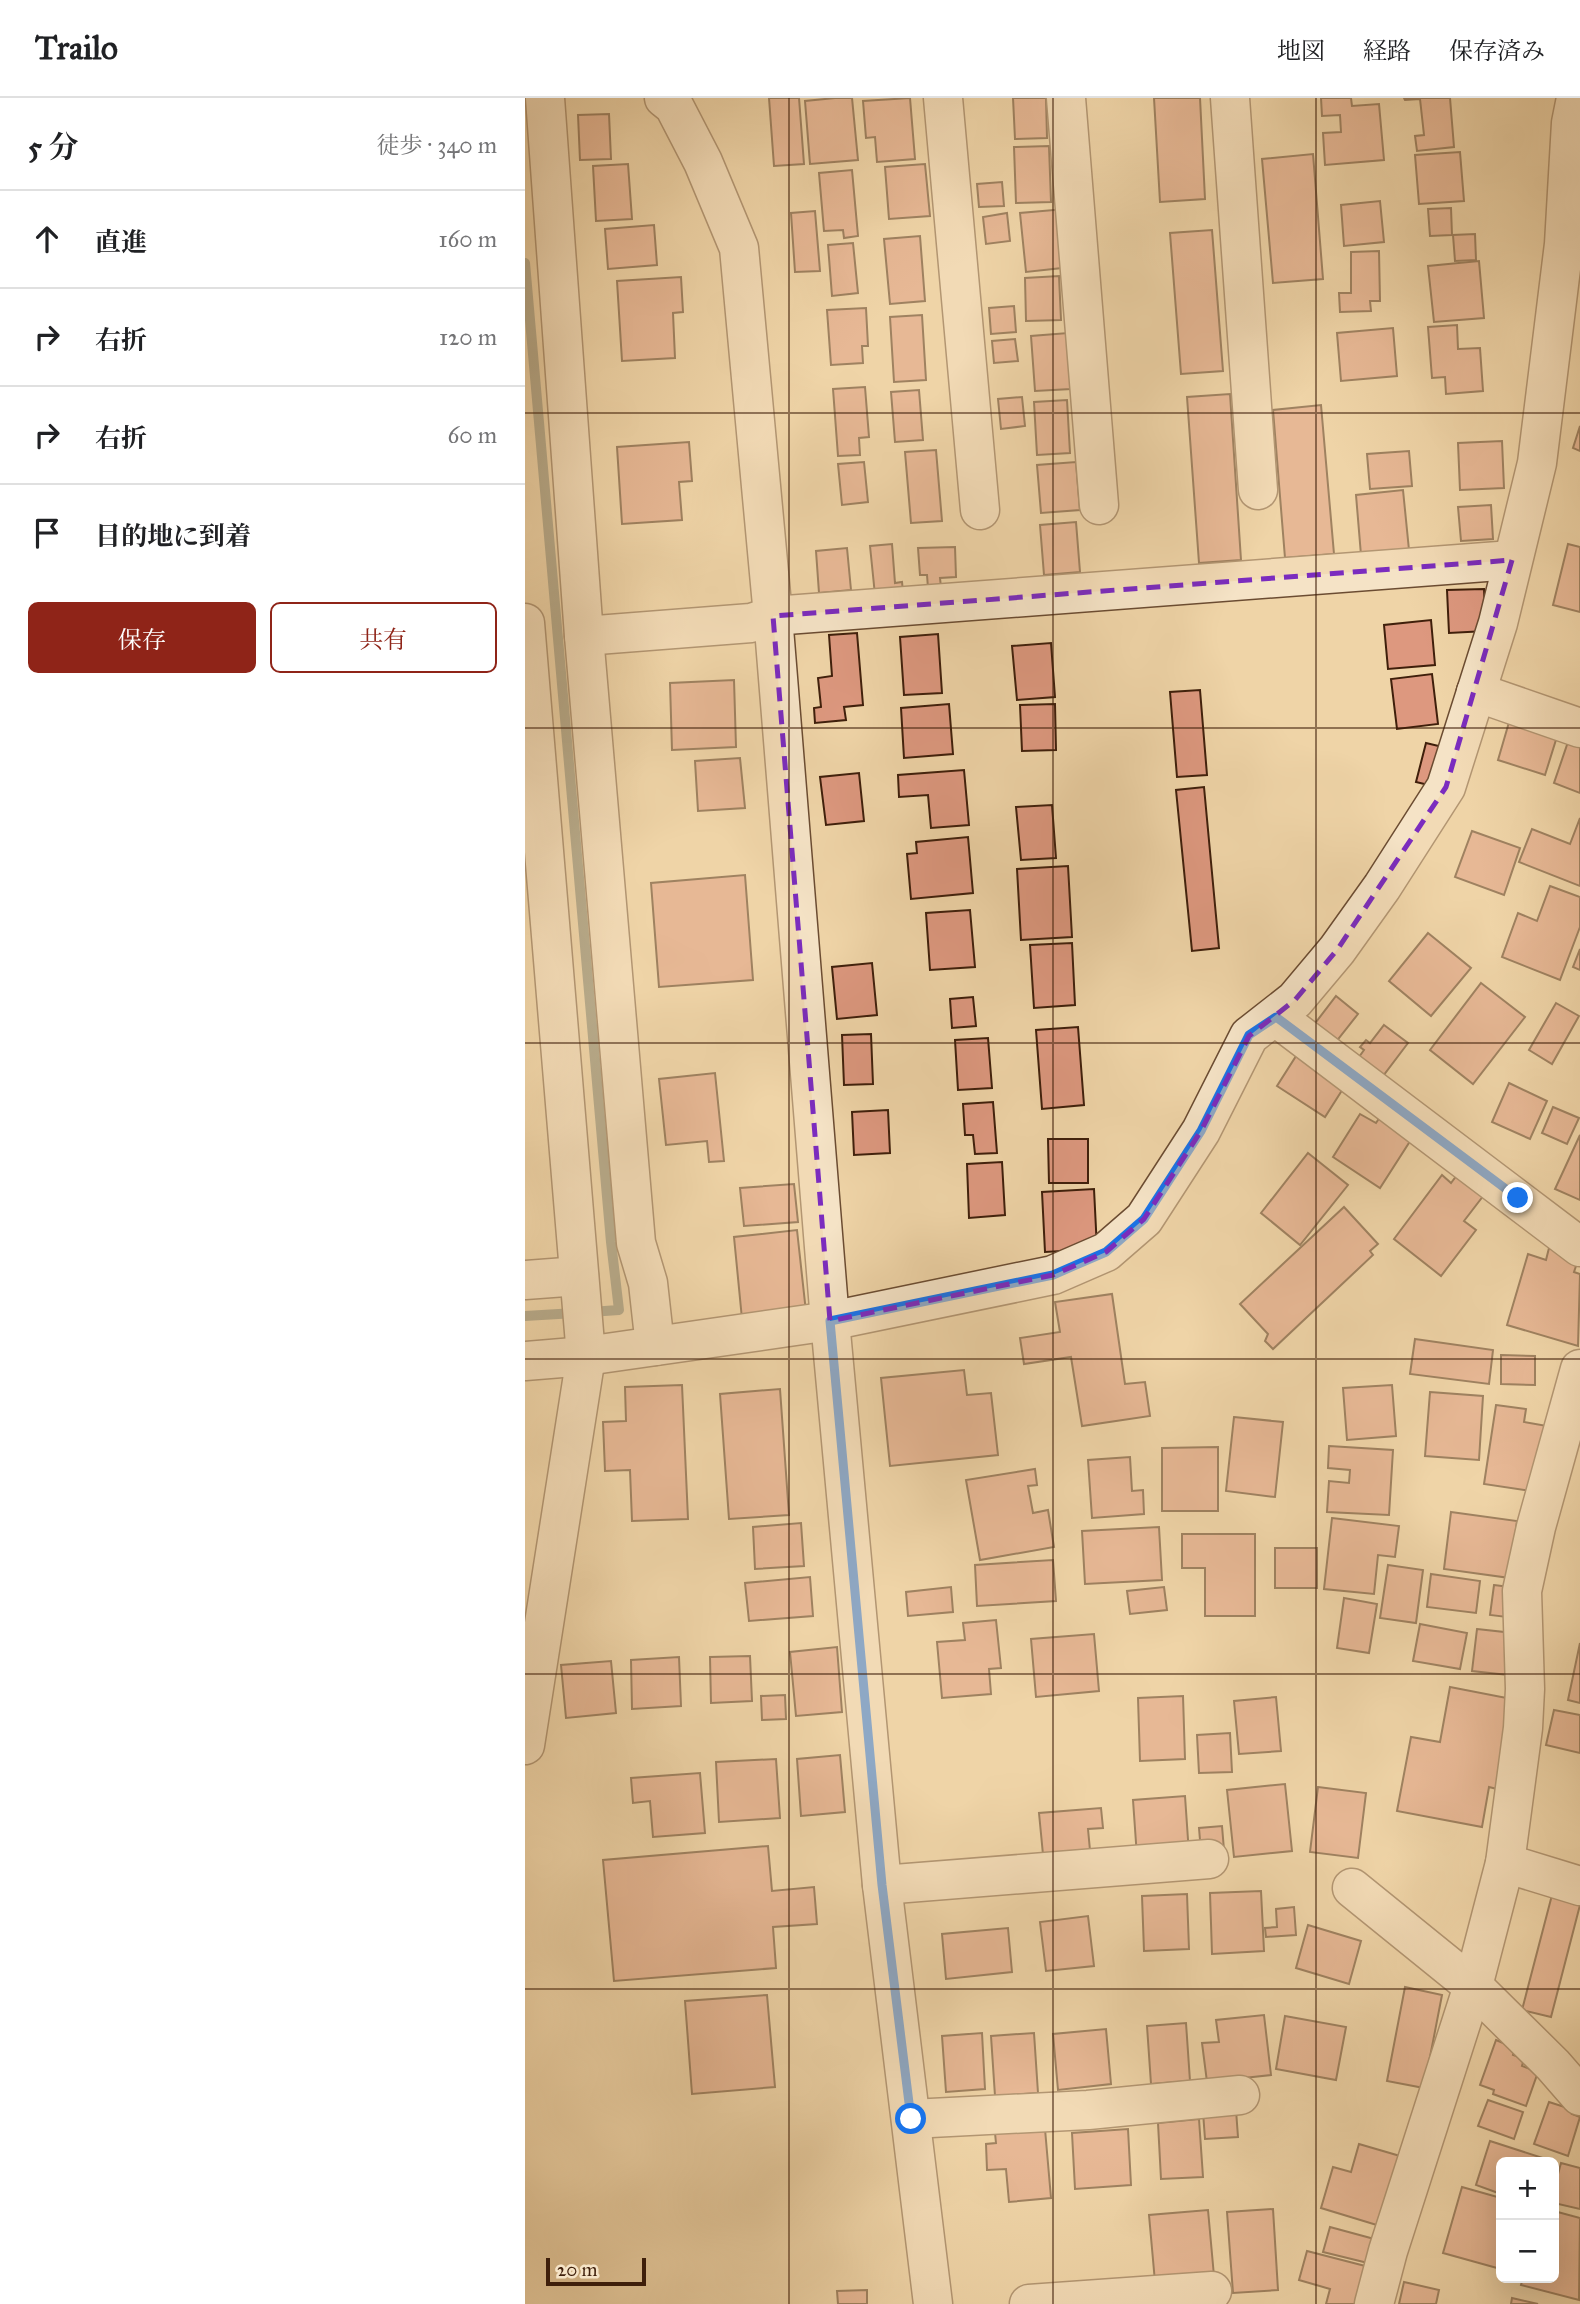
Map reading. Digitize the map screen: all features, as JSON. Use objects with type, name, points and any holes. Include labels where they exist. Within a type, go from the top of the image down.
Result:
[{"type":"street","points":[[545,98],[584,636],[636,1242],[648,1283],[655,1346]]},
{"type":"street","points":[[943,98],[981,510]]},
{"type":"street","points":[[1066,98],[1100,505]]},
{"type":"street","points":[[1230,98],[1258,490]]},
{"type":"street","points":[[525,1361],[586,1356],[830,1321],[1053,1275],[1106,1252],[1144,1219],[1201,1131],[1249,1035],[1296,1000],[1337,950],[1382,887],[1446,787],[1498,622],[1537,463],[1572,245],[1571,123],[1576,98]]},
{"type":"street","points":[[675,101],[739,248],[773,616],[830,1321],[882,1885],[933,2304]]},
{"type":"street","points":[[584,636],[751,623],[773,616],[1513,559]]},
{"type":"street","points":[[525,623],[586,1356],[525,1745]]},
{"type":"street","points":[[1476,692],[1580,727]]},
{"type":"street","points":[[1276,1017],[1580,1247]]},
{"type":"street","points":[[525,1280],[579,1276]]},
{"type":"street","points":[[1374,2304],[1388,2250],[1473,1986],[1505,1863],[1523,1728],[1525,1689],[1522,1591],[1536,1527],[1580,1369]]},
{"type":"street","points":[[882,1885],[1209,1859]]},
{"type":"street","points":[[1505,1863],[1580,1886]]},
{"type":"street","points":[[1352,1888],[1473,1986],[1526,2037],[1580,2096]]},
{"type":"street","points":[[911,2119],[1088,2110],[1240,2095]]},
{"type":"street","points":[[1029,2304],[1212,2291]]},
{"type":"highlighted area","points":[[1512,560],[1446,787],[1337,950],[1295,1000],[1249,1036],[1201,1131],[1144,1219],[1106,1252],[1053,1275],[830,1321],[773,616]]},
{"type":"building","points":[[769,98],[799,98],[804,164],[774,166]]},
{"type":"building","points":[[852,98],[858,160],[810,164],[805,101]]},
{"type":"building","points":[[910,98],[915,159],[877,162],[875,137],[866,138],[863,101]]},
{"type":"building","points":[[1013,98],[1046,98],[1047,138],[1015,139]]},
{"type":"building","points":[[1154,98],[1200,98],[1205,199],[1160,202]]},
{"type":"building","points":[[1321,98],[1351,98],[1352,106],[1379,104],[1384,160],[1325,165],[1323,133],[1341,132],[1340,115],[1322,116]]},
{"type":"building","points":[[1404,98],[1450,98],[1454,147],[1417,151],[1415,136],[1424,135],[1420,99]]},
{"type":"building","points":[[609,114],[611,159],[580,160],[578,115]]},
{"type":"building","points":[[1049,146],[1051,202],[1016,203],[1014,147]]},
{"type":"building","points":[[1460,152],[1464,201],[1419,204],[1415,155]]},
{"type":"building","points":[[1313,154],[1323,279],[1273,283],[1262,159]]},
{"type":"building","points":[[628,164],[632,219],[596,221],[593,166]]},
{"type":"building","points":[[925,164],[930,216],[889,219],[885,167]]},
{"type":"building","points":[[852,170],[858,236],[844,238],[843,230],[824,231],[819,173]]},
{"type":"building","points":[[1002,182],[1004,206],[979,207],[977,184]]},
{"type":"building","points":[[1380,201],[1384,242],[1344,246],[1341,205]]},
{"type":"building","points":[[1451,208],[1452,235],[1430,236],[1428,209]]},
{"type":"building","points":[[1065,209],[1071,267],[1026,272],[1020,213]]},
{"type":"building","points":[[815,211],[820,271],[795,272],[791,213]]},
{"type":"building","points":[[1007,213],[1010,241],[986,244],[983,217]]},
{"type":"building","points":[[654,225],[657,265],[608,269],[605,229]]},
{"type":"building","points":[[1212,230],[1223,371],[1181,374],[1170,233]]},
{"type":"building","points":[[1475,234],[1476,260],[1455,261],[1453,235]]},
{"type":"building","points":[[920,236],[925,301],[890,304],[884,239]]},
{"type":"building","points":[[853,243],[858,293],[832,296],[828,245]]},
{"type":"building","points":[[1379,251],[1380,301],[1370,301],[1371,311],[1340,312],[1339,293],[1351,293],[1351,252]]},
{"type":"building","points":[[1479,261],[1484,318],[1434,322],[1428,266]]},
{"type":"building","points":[[1059,276],[1061,320],[1026,321],[1025,278]]},
{"type":"building","points":[[681,277],[683,312],[673,313],[675,358],[622,361],[617,281]]},
{"type":"building","points":[[1014,306],[1016,332],[991,334],[989,308]]},
{"type":"building","points":[[866,308],[868,346],[862,346],[863,363],[831,365],[827,310]]},
{"type":"building","points":[[922,315],[926,380],[894,382],[890,317]]},
{"type":"building","points":[[1457,325],[1458,349],[1480,348],[1483,391],[1446,394],[1445,377],[1432,378],[1428,327]]},
{"type":"building","points":[[1393,328],[1397,376],[1341,381],[1337,333]]},
{"type":"building","points":[[1068,333],[1071,389],[1035,391],[1031,336]]},
{"type":"building","points":[[1015,339],[1018,361],[994,363],[992,341]]},
{"type":"building","points":[[865,387],[869,437],[859,438],[860,455],[838,456],[833,389]]},
{"type":"building","points":[[919,390],[923,440],[895,442],[891,392]]},
{"type":"building","points":[[1230,394],[1241,560],[1199,563],[1187,397]]},
{"type":"building","points":[[1022,397],[1025,426],[1001,429],[998,399]]},
{"type":"building","points":[[1067,400],[1070,453],[1037,455],[1034,402]]},
{"type":"building","points":[[1321,405],[1334,554],[1285,558],[1273,410]]},
{"type":"building","points":[[1580,426],[1580,451],[1573,448]]},
{"type":"building","points":[[1502,441],[1504,488],[1460,490],[1458,443]]},
{"type":"building","points":[[689,442],[692,481],[679,482],[682,520],[622,524],[617,447]]},
{"type":"building","points":[[936,450],[942,521],[911,523],[905,452]]},
{"type":"building","points":[[1409,451],[1412,486],[1370,489],[1367,454]]},
{"type":"building","points":[[864,462],[868,502],[842,505],[838,464]]},
{"type":"building","points":[[1076,462],[1080,510],[1041,513],[1037,465]]},
{"type":"building","points":[[1403,490],[1409,550],[1361,555],[1356,495]]},
{"type":"building","points":[[1491,505],[1493,539],[1461,541],[1458,507]]},
{"type":"building","points":[[1076,522],[1080,572],[1044,575],[1040,525]]},
{"type":"building","points":[[892,544],[895,583],[902,582],[903,592],[875,595],[870,546]]},
{"type":"building","points":[[1568,544],[1580,547],[1580,612],[1553,605]]},
{"type":"building","points":[[955,547],[956,577],[940,578],[941,587],[928,588],[927,575],[920,575],[918,548]]},
{"type":"building","points":[[847,548],[851,590],[819,593],[816,551]]},
{"type":"building","points":[[1484,589],[1486,631],[1449,633],[1447,590]]},
{"type":"building","points":[[1431,620],[1435,665],[1388,669],[1384,625]]},
{"type":"building","points":[[857,633],[863,705],[844,707],[846,720],[815,723],[814,708],[821,707],[818,678],[832,676],[829,635]]},
{"type":"building","points":[[938,634],[942,693],[904,695],[900,637]]},
{"type":"building","points":[[1051,643],[1055,697],[1017,700],[1012,646]]},
{"type":"building","points":[[1432,674],[1438,724],[1397,729],[1391,679]]},
{"type":"building","points":[[734,680],[736,747],[672,750],[670,683]]},
{"type":"building","points":[[1200,690],[1207,775],[1177,777],[1170,692]]},
{"type":"building","points":[[949,704],[953,754],[904,758],[901,708]]},
{"type":"building","points":[[1055,704],[1056,750],[1022,751],[1020,705]]},
{"type":"building","points":[[1512,712],[1560,727],[1545,775],[1498,760]]},
{"type":"building","points":[[1570,736],[1580,739],[1580,793],[1554,783]]},
{"type":"building","points":[[1426,743],[1447,748],[1437,787],[1416,782]]},
{"type":"building","points":[[740,758],[745,808],[698,811],[695,761]]},
{"type":"building","points":[[964,770],[969,825],[931,828],[928,795],[899,797],[898,775]]},
{"type":"building","points":[[859,773],[864,821],[826,825],[820,777]]},
{"type":"building","points":[[1204,787],[1219,948],[1192,951],[1176,790]]},
{"type":"building","points":[[1052,805],[1056,858],[1021,860],[1016,807]]},
{"type":"building","points":[[1580,818],[1580,886],[1519,862],[1532,829],[1570,844]]},
{"type":"building","points":[[1472,831],[1520,848],[1504,895],[1455,877]]},
{"type":"building","points":[[968,837],[973,893],[911,899],[907,854],[917,853],[916,842]]},
{"type":"building","points":[[1068,866],[1072,937],[1021,940],[1017,869]]},
{"type":"building","points":[[745,875],[753,980],[659,987],[651,883]]},
{"type":"building","points":[[1550,886],[1580,897],[1580,927],[1560,980],[1502,957],[1518,913],[1537,921]]},
{"type":"building","points":[[970,910],[975,967],[930,970],[926,913]]},
{"type":"building","points":[[1428,933],[1471,968],[1431,1016],[1389,981]]},
{"type":"building","points":[[1072,943],[1075,1005],[1034,1008],[1030,945]]},
{"type":"building","points":[[1580,949],[1580,970],[1573,967]]},
{"type":"building","points":[[872,963],[877,1015],[837,1019],[832,967]]},
{"type":"building","points":[[1481,983],[1525,1017],[1473,1084],[1430,1050]]},
{"type":"building","points":[[1336,996],[1358,1014],[1335,1043],[1313,1026]]},
{"type":"building","points":[[973,997],[976,1026],[952,1028],[950,999]]},
{"type":"building","points":[[1556,1003],[1579,1016],[1552,1064],[1529,1050]]},
{"type":"building","points":[[1384,1025],[1408,1043],[1383,1076],[1359,1057],[1364,1050],[1360,1047],[1366,1040],[1370,1043]]},
{"type":"building","points":[[1078,1027],[1084,1105],[1042,1109],[1036,1030]]},
{"type":"building","points":[[871,1034],[873,1084],[844,1085],[842,1035]]},
{"type":"building","points":[[988,1038],[992,1088],[958,1090],[955,1040]]},
{"type":"building","points":[[1298,1053],[1346,1084],[1325,1117],[1277,1086]]},
{"type":"building","points":[[715,1073],[724,1161],[709,1162],[707,1141],[666,1145],[659,1079]]},
{"type":"building","points":[[1509,1083],[1547,1101],[1530,1139],[1492,1122]]},
{"type":"building","points":[[993,1102],[997,1153],[975,1154],[973,1135],[965,1135],[963,1104]]},
{"type":"building","points":[[1553,1107],[1579,1118],[1567,1144],[1542,1133]]},
{"type":"building","points":[[888,1110],[890,1153],[854,1155],[852,1112]]},
{"type":"building","points":[[1360,1114],[1376,1123],[1382,1114],[1414,1135],[1380,1188],[1333,1157]]},
{"type":"building","points":[[1580,1135],[1580,1200],[1555,1189]]},
{"type":"building","points":[[1048,1139],[1088,1139],[1088,1183],[1049,1183]]},
{"type":"building","points":[[1308,1153],[1348,1185],[1300,1245],[1261,1213]]},
{"type":"building","points":[[1002,1162],[1005,1215],[969,1218],[967,1164]]},
{"type":"building","points":[[1460,1171],[1487,1191],[1464,1221],[1476,1230],[1441,1276],[1394,1239],[1442,1175],[1451,1183]]},
{"type":"building","points":[[794,1184],[798,1222],[744,1226],[740,1188]]},
{"type":"building","points":[[1094,1189],[1097,1249],[1045,1252],[1042,1192]]},
{"type":"building","points":[[1344,1207],[1378,1244],[1370,1251],[1373,1255],[1273,1349],[1265,1341],[1268,1334],[1240,1304]]},
{"type":"building","points":[[797,1230],[806,1312],[742,1319],[734,1237]]},
{"type":"building","points":[[1549,1248],[1579,1257],[1574,1272],[1580,1274],[1578,1346],[1507,1325],[1528,1254],[1546,1260]]},
{"type":"building","points":[[1112,1294],[1125,1384],[1145,1382],[1150,1416],[1082,1426],[1071,1357],[1024,1364],[1020,1338],[1060,1332],[1055,1302]]},
{"type":"building","points":[[1415,1339],[1493,1350],[1489,1384],[1410,1374]]},
{"type":"building","points":[[1501,1355],[1535,1356],[1535,1385],[1501,1384]]},
{"type":"building","points":[[964,1370],[967,1395],[991,1393],[998,1455],[890,1466],[881,1378]]},
{"type":"building","points":[[682,1385],[688,1519],[632,1521],[630,1470],[605,1471],[603,1422],[626,1421],[625,1387]]},
{"type":"building","points":[[1392,1385],[1396,1436],[1347,1440],[1343,1388]]},
{"type":"building","points":[[780,1389],[789,1515],[729,1519],[720,1394]]},
{"type":"building","points":[[1430,1392],[1483,1396],[1479,1460],[1425,1456]]},
{"type":"building","points":[[1496,1405],[1526,1409],[1524,1422],[1547,1426],[1537,1492],[1484,1484]]},
{"type":"building","points":[[1234,1417],[1283,1422],[1275,1497],[1226,1491]]},
{"type":"building","points":[[1329,1446],[1393,1450],[1389,1515],[1327,1512],[1329,1481],[1349,1483],[1350,1470],[1328,1468]]},
{"type":"building","points":[[1218,1447],[1218,1511],[1162,1511],[1162,1448]]},
{"type":"building","points":[[1130,1457],[1132,1491],[1143,1490],[1144,1514],[1092,1518],[1088,1460]]},
{"type":"building","points":[[1035,1469],[1037,1485],[1028,1486],[1033,1513],[1048,1510],[1054,1547],[980,1560],[966,1480]]},
{"type":"building","points":[[1451,1512],[1517,1521],[1510,1578],[1444,1569]]},
{"type":"building","points":[[1332,1518],[1399,1526],[1395,1557],[1378,1555],[1374,1594],[1324,1589]]},
{"type":"building","points":[[801,1523],[804,1566],[755,1569],[753,1527]]},
{"type":"building","points":[[1159,1527],[1162,1580],[1085,1584],[1082,1531]]},
{"type":"building","points":[[1182,1534],[1255,1534],[1255,1616],[1205,1616],[1205,1568],[1182,1568]]},
{"type":"building","points":[[1275,1548],[1317,1548],[1317,1588],[1275,1588]]},
{"type":"building","points":[[1053,1560],[1056,1601],[977,1606],[975,1565]]},
{"type":"building","points":[[1388,1565],[1423,1570],[1416,1623],[1380,1618]]},
{"type":"building","points":[[1431,1574],[1480,1581],[1476,1613],[1427,1607]]},
{"type":"building","points":[[810,1577],[813,1616],[749,1621],[745,1583]]},
{"type":"building","points":[[1494,1585],[1518,1588],[1515,1618],[1490,1615]]},
{"type":"building","points":[[951,1587],[953,1612],[908,1616],[906,1592]]},
{"type":"building","points":[[1164,1587],[1167,1610],[1130,1614],[1127,1591]]},
{"type":"building","points":[[1344,1598],[1377,1604],[1369,1653],[1337,1648]]},
{"type":"building","points":[[996,1620],[1001,1668],[989,1669],[991,1694],[942,1698],[937,1642],[965,1640],[963,1623]]},
{"type":"building","points":[[1420,1624],[1467,1633],[1460,1669],[1413,1661]]},
{"type":"building","points":[[1477,1629],[1513,1633],[1508,1675],[1472,1671]]},
{"type":"building","points":[[1094,1634],[1099,1691],[1036,1697],[1031,1639]]},
{"type":"building","points":[[1580,1643],[1580,1703],[1568,1700]]},
{"type":"building","points":[[837,1647],[842,1712],[796,1716],[790,1652]]},
{"type":"building","points":[[750,1656],[752,1701],[711,1703],[710,1657]]},
{"type":"building","points":[[679,1657],[681,1706],[632,1709],[631,1660]]},
{"type":"building","points":[[611,1661],[616,1713],[566,1718],[561,1665]]},
{"type":"building","points":[[1450,1687],[1517,1700],[1501,1790],[1489,1787],[1482,1827],[1397,1811],[1411,1737],[1440,1742]]},
{"type":"building","points":[[785,1695],[786,1719],[762,1720],[761,1696]]},
{"type":"building","points":[[1183,1696],[1185,1759],[1140,1761],[1138,1698]]},
{"type":"building","points":[[1276,1697],[1281,1751],[1239,1754],[1234,1701]]},
{"type":"building","points":[[1554,1710],[1580,1715],[1580,1753],[1546,1745]]},
{"type":"building","points":[[1230,1733],[1232,1772],[1199,1773],[1197,1735]]},
{"type":"building","points":[[840,1755],[845,1812],[801,1816],[797,1759]]},
{"type":"building","points":[[776,1759],[780,1818],[719,1822],[716,1762]]},
{"type":"building","points":[[700,1773],[705,1833],[653,1837],[650,1801],[633,1803],[631,1778]]},
{"type":"building","points":[[1285,1784],[1292,1851],[1234,1857],[1227,1790]]},
{"type":"building","points":[[1318,1787],[1366,1793],[1358,1858],[1310,1852]]},
{"type":"building","points":[[1185,1796],[1189,1854],[1137,1857],[1133,1800]]},
{"type":"building","points":[[1101,1808],[1103,1828],[1088,1829],[1091,1861],[1044,1865],[1039,1813]]},
{"type":"building","points":[[1222,1826],[1224,1850],[1201,1852],[1199,1828]]},
{"type":"building","points":[[768,1846],[772,1891],[814,1887],[817,1924],[773,1927],[776,1968],[614,1981],[603,1860]]},
{"type":"building","points":[[1261,1891],[1264,1951],[1212,1954],[1210,1893]]},
{"type":"building","points":[[1187,1894],[1189,1949],[1144,1951],[1142,1896]]},
{"type":"building","points":[[1552,1895],[1580,1905],[1551,2017],[1522,2010]]},
{"type":"building","points":[[1294,1907],[1296,1935],[1266,1937],[1265,1928],[1277,1927],[1276,1909]]},
{"type":"building","points":[[1088,1916],[1094,1966],[1046,1971],[1040,1922]]},
{"type":"building","points":[[1308,1925],[1361,1941],[1349,1984],[1296,1968]]},
{"type":"building","points":[[1008,1928],[1012,1972],[946,1979],[942,1934]]},
{"type":"building","points":[[1405,1987],[1442,1995],[1424,2088],[1387,2081]]},
{"type":"building","points":[[767,1995],[775,2087],[692,2094],[685,2001]]},
{"type":"building","points":[[1264,2015],[1271,2075],[1207,2082],[1202,2043],[1219,2042],[1216,2020]]},
{"type":"building","points":[[1285,2016],[1346,2027],[1336,2080],[1276,2069]]},
{"type":"building","points":[[1186,2023],[1190,2081],[1151,2084],[1147,2026]]},
{"type":"building","points":[[1106,2029],[1111,2084],[1058,2090],[1053,2034]]},
{"type":"building","points":[[982,2033],[985,2089],[946,2092],[942,2036]]},
{"type":"building","points":[[1034,2033],[1038,2093],[995,2096],[991,2036]]},
{"type":"building","points":[[1496,2040],[1515,2048],[1513,2055],[1524,2059],[1522,2066],[1538,2072],[1526,2106],[1493,2094],[1494,2090],[1480,2085]]},
{"type":"building","points":[[1488,2100],[1523,2112],[1514,2139],[1478,2126]]},
{"type":"building","points":[[1549,2102],[1574,2110],[1572,2114],[1580,2117],[1568,2156],[1534,2144]]},
{"type":"building","points":[[1236,2110],[1238,2137],[1205,2139],[1203,2112]]},
{"type":"building","points":[[1199,2119],[1203,2177],[1161,2179],[1158,2123]]},
{"type":"building","points":[[1045,2129],[1051,2198],[1009,2202],[1006,2169],[987,2170],[986,2144],[996,2143],[995,2133]]},
{"type":"building","points":[[1128,2129],[1131,2185],[1075,2189],[1072,2133]]},
{"type":"building","points":[[1490,2141],[1540,2157],[1496,2157],[1496,2192],[1476,2185]]},
{"type":"building","points":[[1359,2144],[1400,2156],[1380,2226],[1321,2208],[1333,2167],[1351,2172]]},
{"type":"building","points":[[1561,2163],[1580,2168],[1580,2209],[1559,2204]]},
{"type":"building","points":[[1462,2187],[1496,2197],[1496,2268],[1443,2253]]},
{"type":"building","points":[[1273,2209],[1278,2290],[1233,2293],[1227,2212]]},
{"type":"building","points":[[1208,2210],[1214,2276],[1155,2282],[1149,2215]]},
{"type":"building","points":[[1559,2212],[1580,2218],[1579,2300],[1521,2285],[1559,2283]]},
{"type":"building","points":[[1330,2227],[1378,2240],[1372,2264],[1323,2252]]},
{"type":"building","points":[[1307,2251],[1373,2268],[1363,2304],[1326,2304],[1330,2289],[1299,2280]]},
{"type":"building","points":[[1404,2282],[1439,2290],[1436,2304],[1399,2304]]},
{"type":"building","points":[[867,2290],[867,2304],[838,2304],[837,2291]]},
{"type":"building","points":[[1512,2298],[1538,2304],[1511,2304]]},
{"type":"waterway","points":[[525,263],[619,1310],[590,1312]]},
{"type":"waterway","points":[[525,1316],[575,1313]]},
{"type":"route","points":[[911,2119],[882,1885],[830,1321],[1053,1275],[1106,1252],[1144,1219],[1201,1131],[1249,1035],[1276,1017],[1518,1198]]}]
